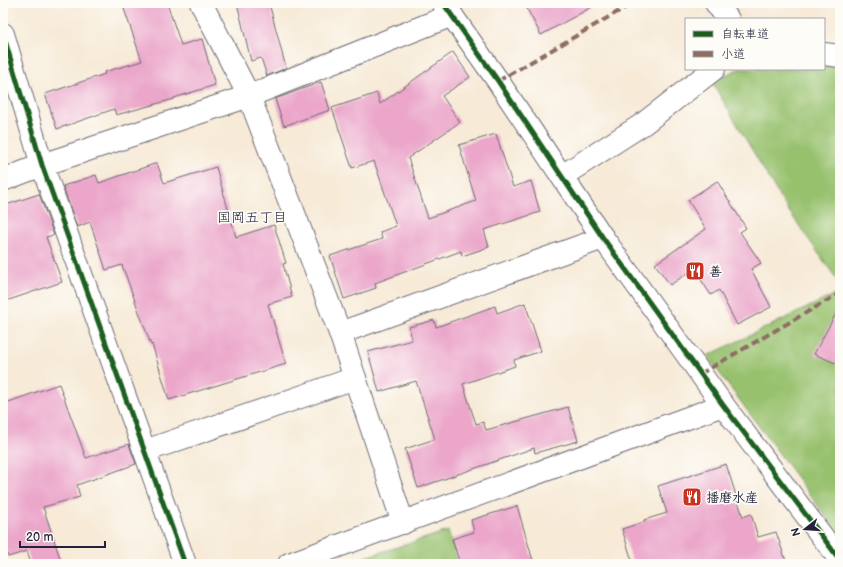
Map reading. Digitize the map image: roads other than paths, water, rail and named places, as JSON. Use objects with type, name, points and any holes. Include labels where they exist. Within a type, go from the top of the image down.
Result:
[{"type":"street","points":[[200,3],[249,96],[340,333],[403,523]]},
{"type":"street","points":[[716,3],[727,18]]},
{"type":"street","points":[[3,180],[42,165],[249,96],[448,9],[603,238],[722,406],[840,561],[835,564]]},
{"type":"street","points":[[3,34],[42,165],[185,564]]},
{"type":"street","points":[[825,54],[840,56]]},
{"type":"street","points":[[562,176],[642,124],[713,70]]},
{"type":"street","points":[[340,333],[603,238]]},
{"type":"street","points":[[145,451],[355,378]]},
{"type":"street","points":[[290,564],[722,406]]},
{"type":"place","name":"善","points":[[695,271]]},
{"type":"place","name":"播磨水産","points":[[692,497]]},
{"type":"district","name":"国岡五丁目","points":[[252,217]]}]
